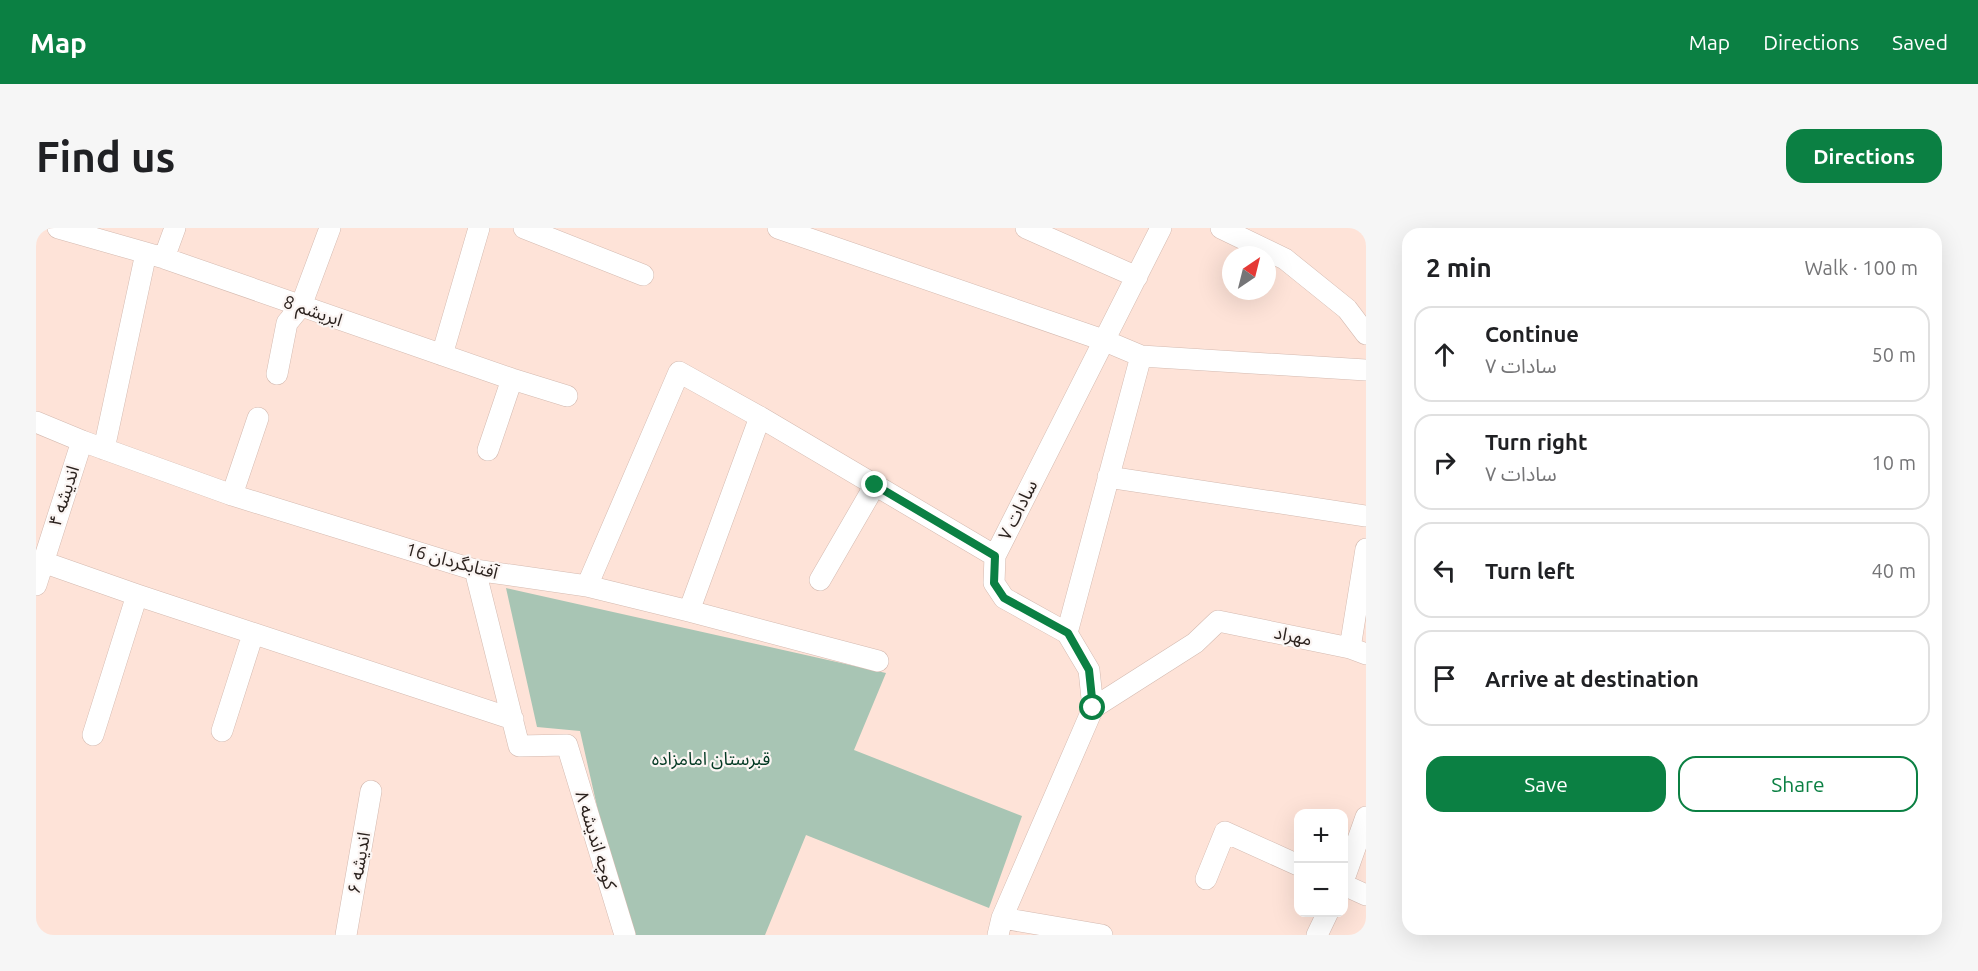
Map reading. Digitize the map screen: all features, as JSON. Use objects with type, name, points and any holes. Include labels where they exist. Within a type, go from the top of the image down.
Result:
[{"type":"street","name":"ابریشم 8","points":[[58,228],[155,256],[567,396]]},
{"type":"street","points":[[104,449],[155,256],[175,228]]},
{"type":"street","points":[[277,374],[287,323],[300,306],[330,228]]},
{"type":"street","points":[[442,355],[479,228]]},
{"type":"street","points":[[524,228],[566,236],[643,274]]},
{"type":"street","points":[[778,228],[1103,340],[1141,356],[1366,370]]},
{"type":"street","points":[[1026,228],[1137,277]]},
{"type":"street","name":"سادات ۷","points":[[1068,633],[1004,598],[994,583],[995,556],[1161,228]]},
{"type":"street","points":[[1221,228],[1285,259],[1347,309],[1366,334]]},
{"type":"street","points":[[1102,935],[1000,926],[1093,708],[1089,670],[1068,633],[1141,356]]},
{"type":"street","points":[[587,586],[679,372],[760,417],[995,556]]},
{"type":"street","points":[[488,450],[512,379]]},
{"type":"street","points":[[689,611],[760,417]]},
{"type":"street","points":[[232,495],[258,418]]},
{"type":"street","name":"آفتابگردان 16","points":[[36,422],[232,495],[475,570],[587,586],[878,661]]},
{"type":"street","name":"اندیشه ۴","points":[[36,585],[43,562],[44,532],[82,441]]},
{"type":"street","points":[[1108,477],[1366,516]]},
{"type":"street","points":[[820,580],[875,485]]},
{"type":"street","points":[[1358,651],[1366,549]]},
{"type":"street","points":[[43,562],[513,719]]},
{"type":"street","points":[[475,570],[513,719]]},
{"type":"street","points":[[93,735],[137,595]]},
{"type":"street","name":"مهراد","points":[[1093,708],[1195,643],[1218,621],[1358,651]]},
{"type":"street","points":[[222,731],[253,634]]},
{"type":"street","name":"کوچه اندیشه ۸","points":[[513,719],[519,746],[567,745],[625,935]]},
{"type":"street","name":"اندیشه ۶","points":[[346,935],[371,791]]},
{"type":"street","points":[[1348,868],[1366,817]]},
{"type":"street","points":[[1206,879],[1225,832],[1295,863]]},
{"type":"street","points":[[1348,887],[1366,895]]},
{"type":"street","points":[[1317,935],[1326,917]]},
{"type":"green space","name":"قبرستان امامزاده","points":[[506,588],[886,673],[854,750],[1022,816],[989,908],[806,835],[765,935],[626,935],[580,731],[537,727]]},
{"type":"route","points":[[875,485],[995,556],[994,583],[1004,598],[1068,633],[1089,670],[1093,708]]}]
